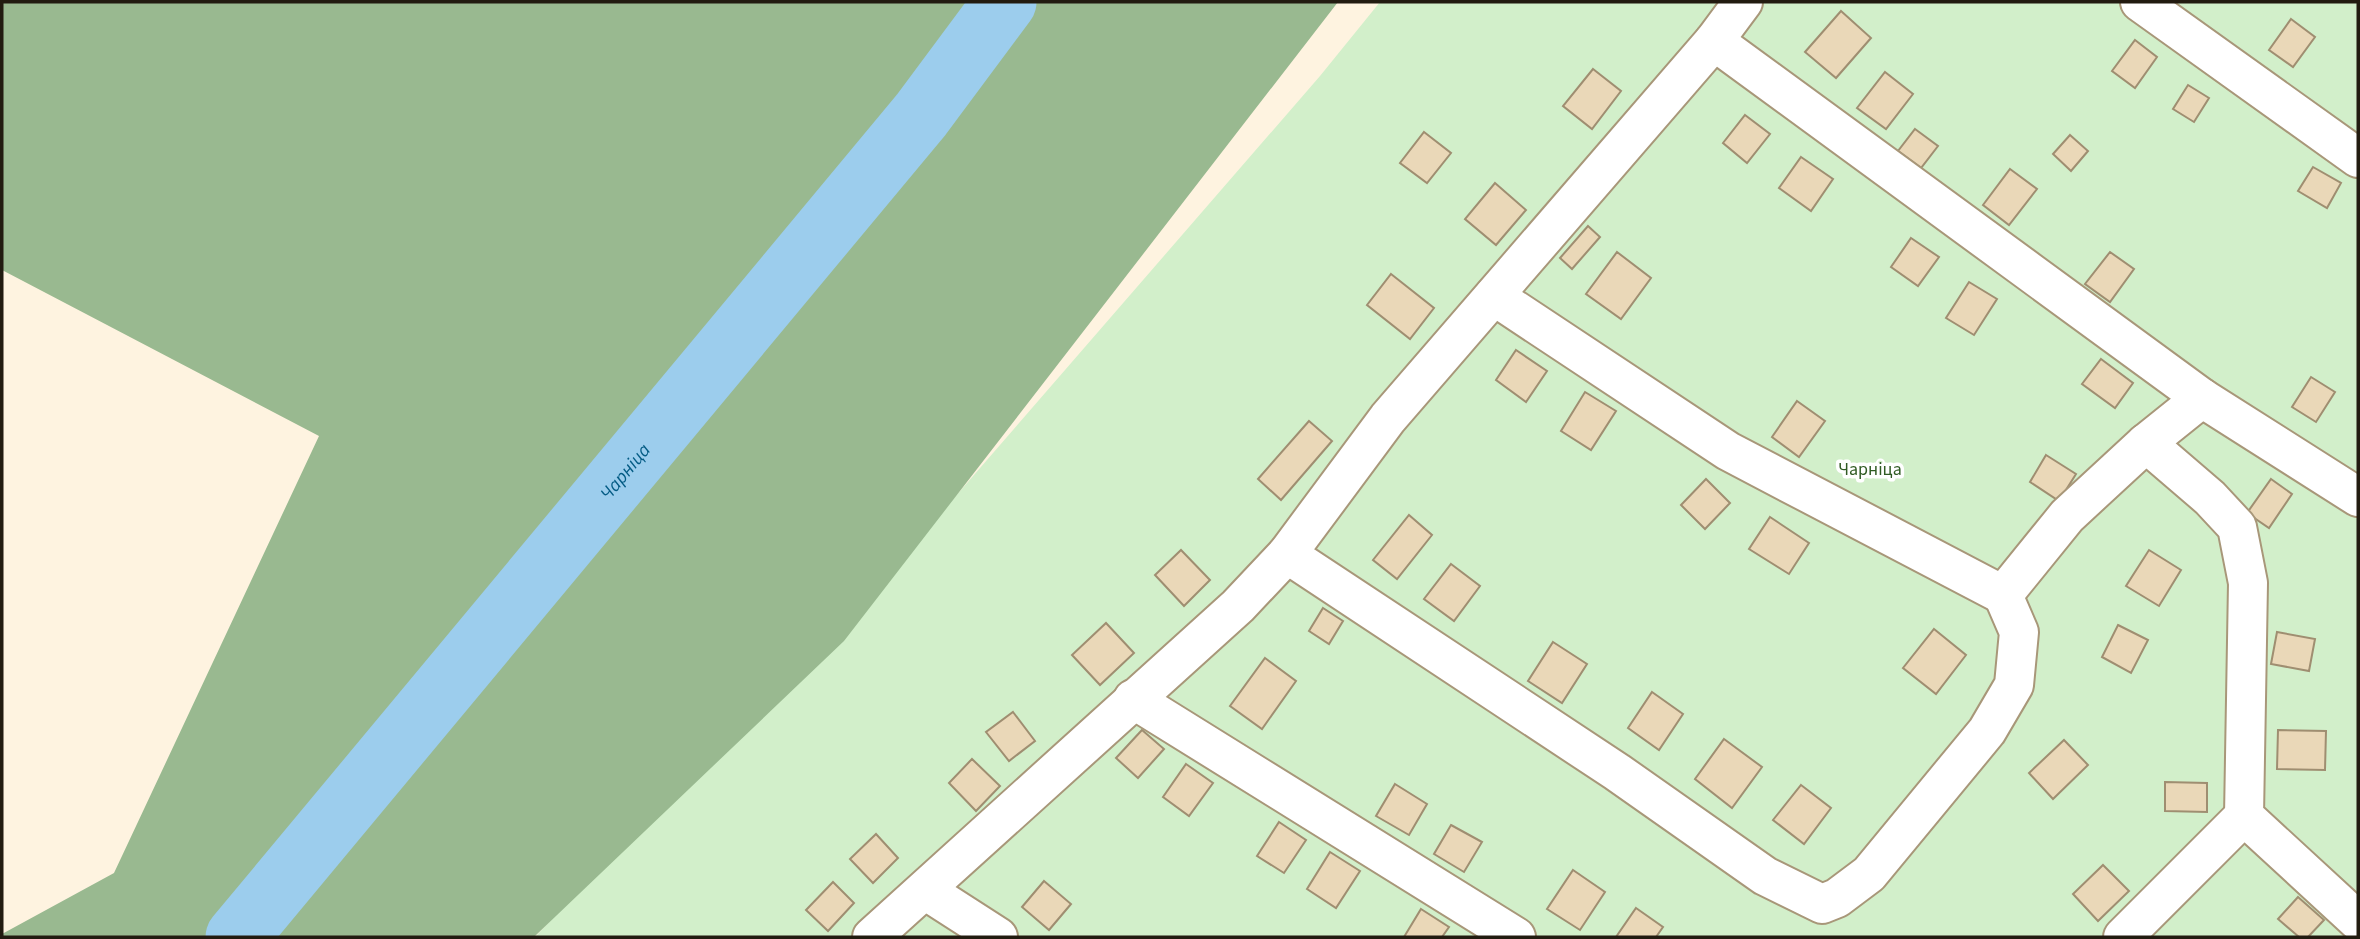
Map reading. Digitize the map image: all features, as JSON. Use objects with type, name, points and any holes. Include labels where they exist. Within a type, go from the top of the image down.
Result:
[{"type":"street","points":[[872,937],[1238,606],[1287,554],[1388,418],[1714,41],[1743,2]]},
{"type":"street","points":[[2140,2],[2358,158]]},
{"type":"street","points":[[1714,41],[2202,398],[2358,497]]},
{"type":"street","points":[[1287,554],[1617,772],[1765,876],[1822,904],[1837,898],[1869,874],[1987,732],[2014,685],[2019,632],[2003,595],[1728,452],[1494,296]]},
{"type":"street","points":[[2003,595],[2067,516],[2146,443],[2202,398]]},
{"type":"street","points":[[2123,937],[2244,817],[2248,583],[2237,527],[2210,498],[2146,443]]},
{"type":"street","points":[[1133,699],[1516,937]]},
{"type":"street","points":[[2244,817],[2358,922],[2344,937]]},
{"type":"street","points":[[925,890],[998,937]]},
{"type":"green space","points":[[2,2],[1338,2],[844,641],[534,937],[2,937],[2,934],[114,873],[319,436],[2,270]]},
{"type":"green space","name":"Чарніца","points":[[1380,2],[2358,2],[2358,937],[535,937],[954,498],[1320,76]]},
{"type":"building","points":[[1841,11],[1871,38],[1836,78],[1805,52]]},
{"type":"building","points":[[2291,19],[2315,37],[2293,67],[2269,50]]},
{"type":"building","points":[[2135,40],[2157,57],[2135,88],[2112,71]]},
{"type":"building","points":[[1593,69],[1621,91],[1592,129],[1563,106]]},
{"type":"building","points":[[1885,72],[1913,94],[1886,129],[1857,108]]},
{"type":"building","points":[[2188,85],[2209,98],[2194,122],[2173,109]]},
{"type":"building","points":[[1745,115],[1770,134],[1747,163],[1723,143]]},
{"type":"building","points":[[1915,129],[1938,146],[1921,168],[1898,151]]},
{"type":"building","points":[[1424,132],[1451,153],[1427,183],[1400,163]]},
{"type":"building","points":[[2070,135],[2088,151],[2071,171],[2053,154]]},
{"type":"building","points":[[1801,157],[1833,179],[1811,211],[1779,188]]},
{"type":"building","points":[[2313,167],[2341,183],[2327,208],[2298,191]]},
{"type":"building","points":[[2010,169],[2037,189],[2009,225],[1983,205]]},
{"type":"building","points":[[1495,183],[1526,210],[1496,245],[1465,219]]},
{"type":"building","points":[[1588,226],[1600,237],[1572,269],[1560,258]]},
{"type":"building","points":[[1911,238],[1939,257],[1918,286],[1891,267]]},
{"type":"building","points":[[1617,252],[1651,278],[1621,319],[1586,294]]},
{"type":"building","points":[[2110,252],[2134,269],[2110,302],[2085,284]]},
{"type":"building","points":[[1391,274],[1434,308],[1410,339],[1367,305]]},
{"type":"building","points":[[1969,282],[1997,299],[1974,335],[1946,318]]},
{"type":"building","points":[[1516,350],[1547,371],[1526,402],[1496,380]]},
{"type":"building","points":[[2101,359],[2133,383],[2115,408],[2082,384]]},
{"type":"building","points":[[2311,377],[2335,392],[2316,422],[2292,407]]},
{"type":"building","points":[[1585,392],[1616,411],[1591,450],[1561,431]]},
{"type":"building","points":[[1797,401],[1825,421],[1799,457],[1772,437]]},
{"type":"building","points":[[1309,421],[1332,441],[1281,500],[1258,479]]},
{"type":"building","points":[[2046,455],[2076,474],[2059,501],[2030,482]]},
{"type":"building","points":[[1706,479],[1730,503],[1705,529],[1681,505]]},
{"type":"building","points":[[2271,479],[2292,494],[2269,528],[2247,513]]},
{"type":"building","points":[[1409,515],[1432,535],[1397,579],[1373,560]]},
{"type":"building","points":[[1770,517],[1809,543],[1789,574],[1749,549]]},
{"type":"building","points":[[1181,550],[1210,580],[1184,606],[1155,575]]},
{"type":"building","points":[[2149,550],[2181,570],[2159,606],[2126,586]]},
{"type":"building","points":[[1451,564],[1480,586],[1454,621],[1424,599]]},
{"type":"building","points":[[1323,608],[1343,621],[1329,644],[1309,631]]},
{"type":"building","points":[[1106,623],[1134,653],[1100,685],[1072,655]]},
{"type":"building","points":[[2118,625],[2148,640],[2131,673],[2102,657]]},
{"type":"building","points":[[1934,629],[1966,655],[1936,694],[1903,668]]},
{"type":"building","points":[[2277,632],[2315,639],[2309,671],[2271,664]]},
{"type":"building","points":[[1553,642],[1587,664],[1562,703],[1528,681]]},
{"type":"building","points":[[1265,658],[1296,681],[1262,729],[1230,706]]},
{"type":"building","points":[[1652,692],[1683,714],[1659,750],[1628,728]]},
{"type":"building","points":[[1013,712],[1035,741],[1009,761],[986,732]]},
{"type":"building","points":[[1142,730],[1164,749],[1138,778],[1116,758]]},
{"type":"building","points":[[2278,730],[2326,731],[2325,770],[2277,769]]},
{"type":"building","points":[[1724,739],[1762,767],[1732,808],[1695,779]]},
{"type":"building","points":[[2064,740],[2088,765],[2053,799],[2029,773]]},
{"type":"building","points":[[972,759],[1000,786],[976,811],[949,783]]},
{"type":"building","points":[[1186,764],[1213,783],[1189,816],[1163,797]]},
{"type":"building","points":[[2165,782],[2207,783],[2207,812],[2165,811]]},
{"type":"building","points":[[1395,784],[1427,804],[1409,835],[1376,816]]},
{"type":"building","points":[[1801,785],[1831,808],[1804,844],[1773,820]]},
{"type":"building","points":[[1279,822],[1306,840],[1284,873],[1257,856]]},
{"type":"building","points":[[1451,825],[1482,842],[1464,872],[1434,854]]},
{"type":"building","points":[[876,834],[898,858],[873,883],[850,859]]},
{"type":"building","points":[[1330,852],[1360,871],[1336,908],[1307,889]]},
{"type":"building","points":[[2103,865],[2129,891],[2098,921],[2073,894]]},
{"type":"building","points":[[1573,870],[1605,892],[1580,930],[1547,909]]},
{"type":"building","points":[[1044,881],[1071,904],[1049,930],[1022,907]]},
{"type":"building","points":[[833,882],[854,903],[828,931],[806,910]]},
{"type":"building","points":[[2298,897],[2324,920],[2308,937],[2299,937],[2278,919]]},
{"type":"building","points":[[1636,908],[1663,927],[1656,937],[1616,937]]},
{"type":"building","points":[[1421,909],[1449,927],[1442,937],[1404,937]]},
{"type":"waterway","name":"Чарніца","points":[[237,937],[921,115],[1005,2]]}]
